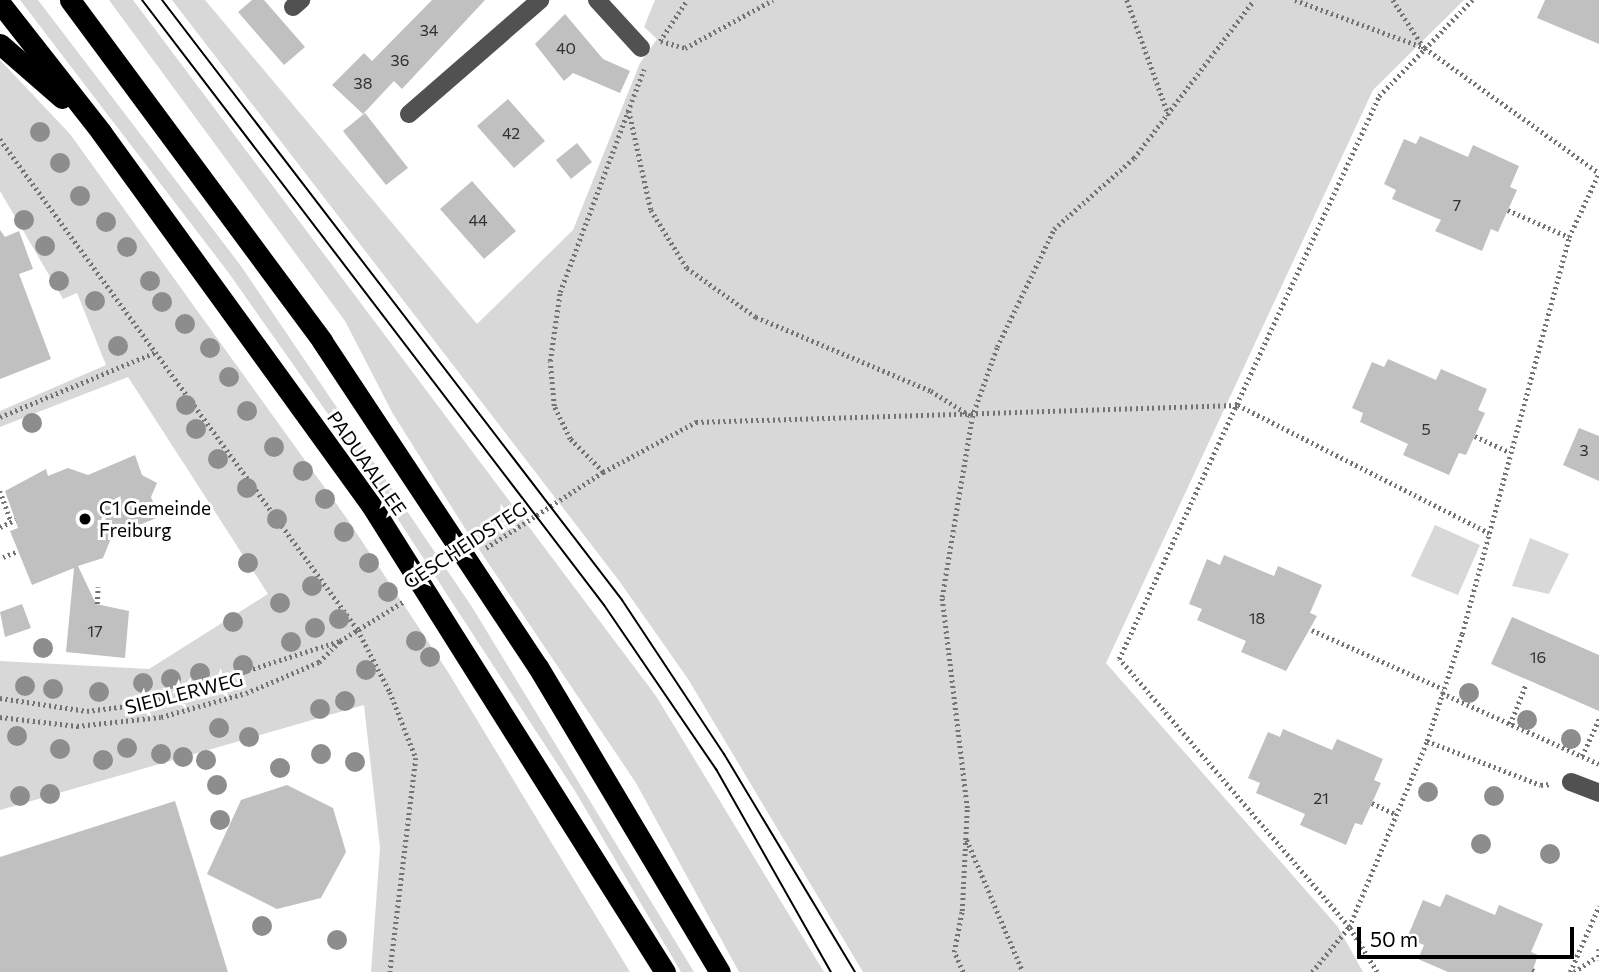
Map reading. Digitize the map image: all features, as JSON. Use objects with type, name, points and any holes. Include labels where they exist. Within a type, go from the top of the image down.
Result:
[{"type":"highway","name":"PADUAALLEE","points":[[72,2],[323,341],[538,667],[720,972]]},
{"type":"highway","name":"PADUAALLEE","points":[[0,3],[101,132],[370,505],[665,972]]},
{"type":"highway","points":[[0,44],[101,132]]},
{"type":"street","points":[[409,114],[540,0]]},
{"type":"street","points":[[597,0],[648,51]]},
{"type":"street","points":[[1570,782],[1599,793]]},
{"type":"path","points":[[603,472],[570,439],[554,406],[550,361],[560,292],[629,111],[648,51],[661,40],[687,0]]},
{"type":"path","points":[[661,40],[685,48],[773,0]]},
{"type":"path","points":[[1127,0],[1169,116]]},
{"type":"path","points":[[962,972],[954,952],[962,911],[965,836],[942,597],[972,416],[997,348],[1054,229],[1134,158],[1169,116],[1254,0]]},
{"type":"path","points":[[1295,0],[1425,48],[1599,173],[1569,237],[1489,533],[1427,741],[1349,927],[1312,972]]},
{"type":"path","points":[[1393,0],[1425,48]]},
{"type":"path","points":[[1377,972],[1349,927],[1119,659],[1379,96],[1472,0]]},
{"type":"path","points":[[629,111],[651,210],[687,268],[756,317],[931,391],[972,416]]},
{"type":"path","points":[[0,139],[358,630],[416,758],[390,972]]},
{"type":"path","points":[[1508,211],[1569,237]]},
{"type":"path","points":[[0,417],[154,353]]},
{"type":"path","points":[[1238,405],[1489,533]]},
{"type":"path","name":"GESCHEIDSTEG","points":[[481,551],[603,472],[696,422],[782,416],[972,416],[1238,405]]},
{"type":"path","points":[[1475,436],[1510,452]]},
{"type":"path","points":[[0,491],[13,521],[0,527]]},
{"type":"path","points":[[3,557],[18,551]]},
{"type":"path","points":[[97,604],[98,587]]},
{"type":"path","name":"GESCHEIDSTEG","points":[[358,630],[411,597]]},
{"type":"path","name":"SIEDLERWEG","points":[[0,717],[76,726],[161,717],[246,693],[319,662],[340,641],[358,630]]},
{"type":"path","points":[[1312,630],[1599,764]]},
{"type":"path","points":[[0,698],[87,711],[143,704],[340,641]]},
{"type":"path","points":[[1510,724],[1526,684]]},
{"type":"path","points":[[1582,756],[1599,719]]},
{"type":"path","points":[[1427,741],[1541,785],[1570,782]]},
{"type":"path","points":[[1372,803],[1396,814]]},
{"type":"path","points":[[965,836],[1023,972]]},
{"type":"path","points":[[1572,972],[1599,906]]},
{"type":"path","points":[[1572,972],[1597,959],[1599,949]]},
{"type":"shaded area","points":[[20,0],[38,0],[241,266],[472,607],[694,972],[681,972],[575,791],[347,441],[228,272]]},
{"type":"shaded area","points":[[109,0],[133,0],[656,696],[824,972],[739,972],[636,783],[466,530],[393,414],[345,321]]},
{"type":"shaded area","points":[[172,0],[205,0],[477,324],[573,230],[640,63],[657,39],[644,27],[655,0],[1464,0],[1373,90],[1106,663],[1338,927],[1363,972],[863,972],[688,679],[620,582]]},
{"type":"shaded area","points":[[0,60],[70,134],[348,520],[448,672],[630,972],[371,972],[380,848],[364,705],[0,810],[0,661],[149,669],[268,594],[128,377],[0,427],[0,411],[106,365],[77,293],[63,299],[0,191]]},
{"type":"shaded area","points":[[1435,525],[1480,545],[1458,595],[1411,576]]},
{"type":"shaded area","points":[[1530,538],[1569,554],[1549,594],[1512,586]]},
{"type":"building","points":[[252,0],[264,0],[305,47],[284,65],[238,12]]},
{"type":"building","points":[[432,0],[485,0],[402,89],[394,81],[363,114],[332,85],[364,53],[372,61]]},
{"type":"building","points":[[1545,0],[1599,0],[1599,44],[1537,18]]},
{"type":"building","points":[[565,14],[603,59],[630,71],[620,93],[573,73],[564,81],[535,44]]},
{"type":"building","points":[[508,99],[545,141],[514,168],[477,126]]},
{"type":"building","points":[[365,113],[408,168],[386,185],[343,131]]},
{"type":"building","points":[[1420,136],[1468,157],[1473,145],[1519,166],[1510,187],[1517,190],[1498,232],[1491,229],[1482,251],[1435,231],[1441,220],[1392,199],[1396,190],[1384,184],[1404,139],[1416,144]]},
{"type":"building","points":[[577,143],[592,162],[571,179],[556,160]]},
{"type":"building","points":[[472,181],[516,231],[484,259],[440,209]]},
{"type":"building","points":[[0,230],[5,237],[19,231],[33,269],[19,274],[51,359],[0,379]]},
{"type":"building","points":[[1388,359],[1436,380],[1441,369],[1487,389],[1478,410],[1485,413],[1466,455],[1459,453],[1449,475],[1403,455],[1408,444],[1360,422],[1363,413],[1352,408],[1372,362],[1384,367]]},
{"type":"building","points":[[1579,428],[1599,436],[1599,481],[1563,465]]},
{"type":"building","name":"C1 Gemeinde Freiburg","points":[[135,455],[142,475],[157,483],[151,497],[159,517],[112,536],[103,558],[78,566],[96,604],[129,611],[125,658],[66,652],[74,568],[32,585],[10,531],[18,528],[5,491],[46,469],[48,476],[68,468],[88,475]]},
{"type":"building","points":[[1224,555],[1274,576],[1278,566],[1322,585],[1310,613],[1317,616],[1286,671],[1241,652],[1246,641],[1197,620],[1202,609],[1189,604],[1207,559],[1220,565]]},
{"type":"building","points":[[22,604],[31,628],[5,637],[0,612]]},
{"type":"building","points":[[1512,617],[1599,655],[1599,711],[1491,664]]},
{"type":"building","points":[[1283,729],[1332,750],[1337,739],[1383,759],[1374,780],[1381,783],[1362,825],[1355,823],[1346,845],[1300,825],[1305,814],[1256,793],[1260,783],[1248,778],[1268,732],[1280,737]]},
{"type":"building","points":[[287,785],[333,808],[346,852],[321,898],[277,909],[207,874],[241,800]]},
{"type":"building","points":[[175,801],[228,972],[0,972],[0,857]]},
{"type":"building","points":[[1446,894],[1495,915],[1499,905],[1543,924],[1531,952],[1538,955],[1532,972],[1448,972],[1418,959],[1424,945],[1407,938],[1423,900],[1440,907]]},
{"type":"tram line","points":[[142,0],[604,605],[716,769],[831,972]]},
{"type":"tram line","points":[[162,0],[622,600],[724,754],[855,972]]},
{"type":"place","name":"C1 Gemeinde Freiburg","points":[[85,519]]}]
